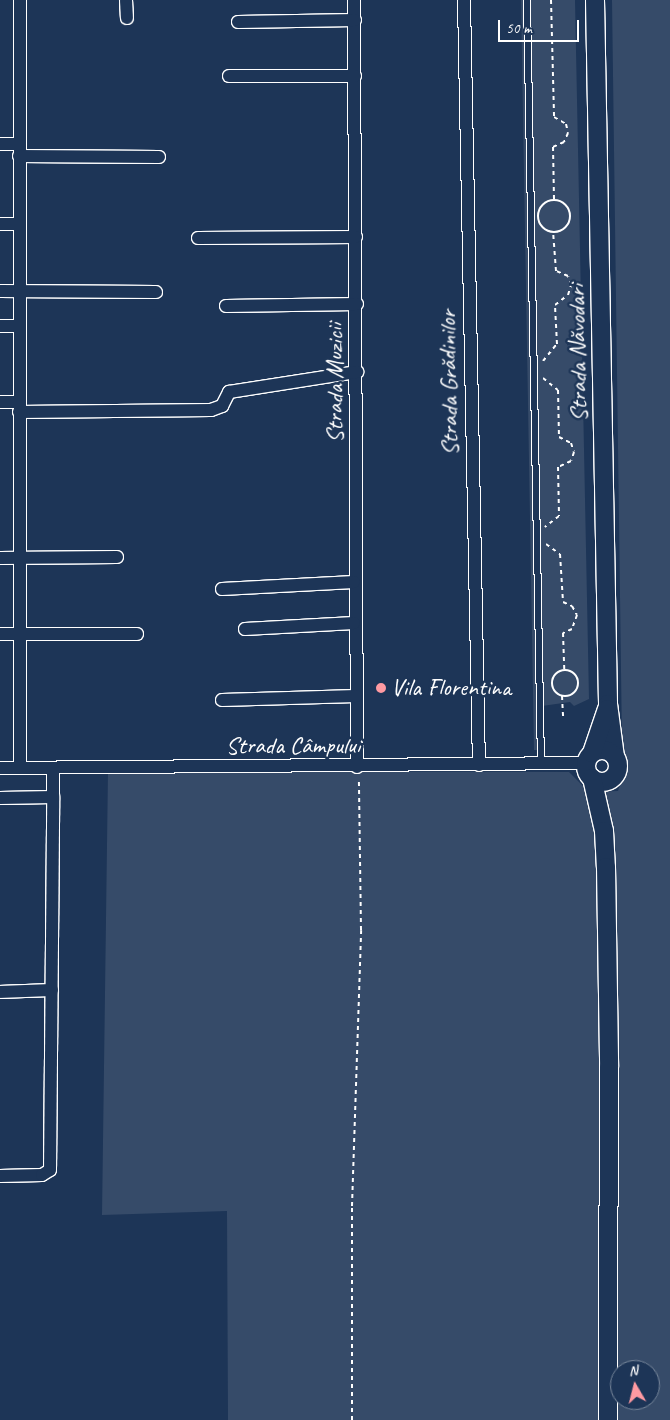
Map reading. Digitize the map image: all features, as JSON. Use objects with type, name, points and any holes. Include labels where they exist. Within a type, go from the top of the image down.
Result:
[{"type":"main road","name":"Strada Năvodari","points":[[595,0],[608,704],[615,757]]},
{"type":"main road","name":"Strada Năvodari","points":[[590,764],[608,704]]},
{"type":"main road","points":[[590,764],[602,750],[615,757],[618,767],[614,776],[604,831]]},
{"type":"main road","points":[[590,764],[604,781],[614,776]]},
{"type":"main road","points":[[590,764],[604,831],[609,1067],[608,1420]]},
{"type":"street","points":[[20,0],[18,224],[20,768]]},
{"type":"street","points":[[126,0],[127,18]]},
{"type":"street","name":"Strada Muzicii","points":[[354,0],[357,304],[354,623],[357,767]]},
{"type":"street","name":"Strada Grădinilor","points":[[464,0],[479,765]]},
{"type":"street","points":[[238,22],[354,20]]},
{"type":"street","points":[[228,76],[355,76]]},
{"type":"street","points":[[0,144],[19,150],[159,157]]},
{"type":"street","points":[[0,224],[18,224]]},
{"type":"street","points":[[198,238],[356,238]]},
{"type":"street","points":[[0,291],[156,292]]},
{"type":"street","points":[[226,306],[357,304]]},
{"type":"street","points":[[0,326],[18,326]]},
{"type":"street","points":[[0,402],[19,407],[211,410],[222,406],[229,392],[357,372]]},
{"type":"street","points":[[0,558],[117,557]]},
{"type":"street","points":[[222,589],[354,582]]},
{"type":"street","points":[[245,629],[354,623]]},
{"type":"street","points":[[0,634],[137,634]]},
{"type":"street","points":[[222,700],[356,696]]},
{"type":"street","name":"Strada Câmpului","points":[[0,768],[590,764]]},
{"type":"street","points":[[0,1176],[42,1175],[50,1170],[53,768]]},
{"type":"street","points":[[0,798],[53,798]]},
{"type":"street","points":[[0,992],[52,990]]},
{"type":"lane","points":[[527,0],[541,763]]},
{"type":"path","points":[[551,0],[554,117],[566,124],[568,133],[564,142],[553,147],[554,200]]},
{"type":"path","points":[[554,200],[563,203],[570,216],[566,225],[554,231],[540,223],[538,213],[544,204],[554,200]]},
{"type":"path","points":[[541,366],[558,344],[555,305],[568,295],[571,285],[568,276],[556,271],[554,231]]},
{"type":"path","points":[[541,372],[546,382],[558,390],[559,437],[571,443],[574,452],[571,461],[558,467],[559,516],[548,522],[544,532]]},
{"type":"path","points":[[544,538],[550,549],[560,554],[563,602],[572,606],[577,615],[575,625],[563,633],[564,670]]},
{"type":"path","points":[[564,670],[576,676],[578,685],[574,693],[562,696],[555,692],[552,684],[556,673],[564,670]]},
{"type":"path","points":[[562,696],[563,716]]},
{"type":"path","points":[[352,1420],[352,1206],[361,930],[357,767]]},
{"type":"shaded area","points":[[521,0],[575,0],[589,699],[574,706],[570,702],[542,706],[542,750],[534,750]]},
{"type":"shaded area","points":[[612,0],[670,0],[670,1420],[228,1420],[227,1211],[102,1215],[108,771],[569,772],[589,792],[618,791],[625,769],[622,744]]},
{"type":"place","name":"Vila Florentina","points":[[381,688]]}]
